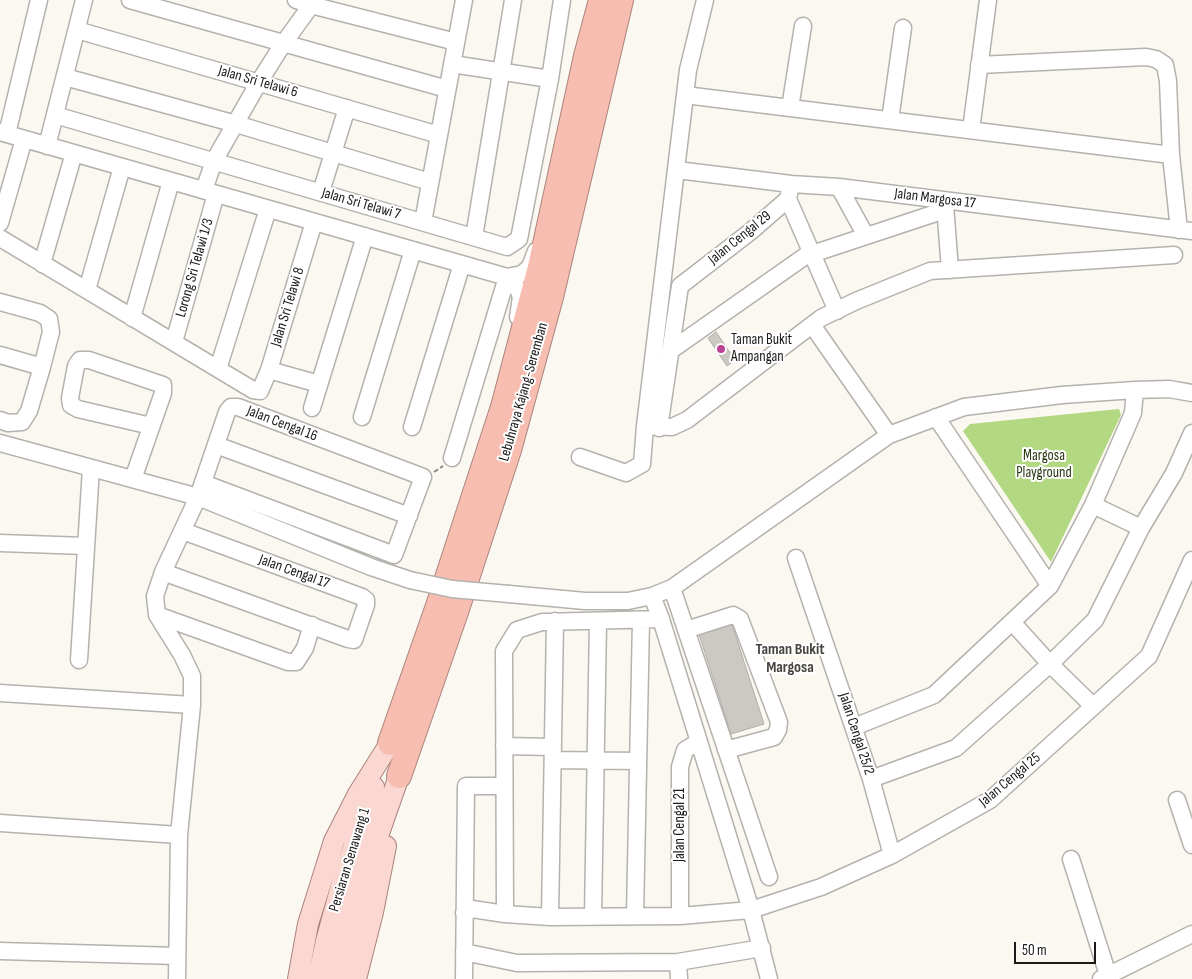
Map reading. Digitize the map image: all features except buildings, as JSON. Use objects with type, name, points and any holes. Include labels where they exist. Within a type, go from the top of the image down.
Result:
[{"type":"highway","name":"Lebuhraya Kajang-Seremban","points":[[390,743],[438,606],[503,407],[540,267],[586,56],[617,1]]},
{"type":"highway","name":"Lebuhraya Kajang-Seremban","points":[[399,776],[456,612],[509,450],[551,296],[617,1]]},
{"type":"main road","name":"Persiaran Senawang 1","points":[[318,979],[326,941],[345,872],[390,743]]},
{"type":"main road","points":[[298,979],[308,924],[334,840],[358,794],[390,743]]},
{"type":"main road","name":"Persiaran Senawang 1","points":[[337,979],[344,946],[364,876],[399,776]]},
{"type":"main road","points":[[356,979],[373,912],[399,776]]},
{"type":"street","points":[[39,0],[4,133],[507,277],[522,274],[530,267],[556,198]]},
{"type":"street","points":[[47,146],[84,0]]},
{"type":"street","points":[[130,0],[447,89]]},
{"type":"street","points":[[423,222],[464,0]]},
{"type":"street","points":[[474,237],[513,0]]},
{"type":"street","points":[[452,64],[550,79],[562,0]]},
{"type":"street","points":[[652,427],[688,70],[705,0]]},
{"type":"street","points":[[971,130],[988,0]]},
{"type":"street","points":[[308,2],[456,42]]},
{"type":"street","name":"Lorong Sri Telawi 1/3","points":[[174,342],[210,192],[214,161],[308,2]]},
{"type":"street","points":[[790,108],[803,26]]},
{"type":"street","points":[[890,120],[903,28]]},
{"type":"street","name":"Jalan Sri Telawi 6","points":[[77,30],[439,135]]},
{"type":"street","points":[[979,65],[1146,58],[1156,59],[1165,65],[1168,81],[1172,155],[1185,230]]},
{"type":"street","points":[[65,78],[236,124],[430,182]]},
{"type":"street","name":"Jalan Sri Telawi 7","points":[[55,115],[507,247],[519,239],[550,79]]},
{"type":"street","points":[[685,95],[1172,155]]},
{"type":"street","points":[[321,192],[346,108]]},
{"type":"street","points":[[0,223],[24,139]]},
{"type":"street","points":[[42,264],[74,153]]},
{"type":"street","points":[[87,290],[122,167]]},
{"type":"street","name":"Jalan Margosa 17","points":[[677,170],[789,191],[839,187],[1185,230]]},
{"type":"street","points":[[132,318],[171,181]]},
{"type":"street","points":[[839,187],[866,236]]},
{"type":"street","points":[[789,191],[811,253],[837,311]]},
{"type":"street","name":"Jalan Cengal 29","points":[[670,351],[680,286],[750,232],[789,191]]},
{"type":"street","points":[[580,457],[626,473],[642,464],[670,351],[811,253],[866,236],[944,207],[950,270]]},
{"type":"street","points":[[0,238],[218,368],[268,209]]},
{"type":"street","name":"Jalan Sri Telawi 8","points":[[218,368],[253,390],[260,391],[269,370],[314,222]]},
{"type":"street","points":[[312,408],[364,236]]},
{"type":"street","points":[[362,417],[413,250]]},
{"type":"street","points":[[652,427],[672,428],[688,420],[822,318],[856,301],[930,271],[1174,255]]},
{"type":"street","points":[[412,428],[462,264]]},
{"type":"street","points":[[503,407],[521,297],[518,289],[507,277]]},
{"type":"street","points":[[452,458],[507,277]]},
{"type":"street","points":[[0,302],[40,313],[49,318],[51,332],[29,411],[22,422],[8,423],[0,420]]},
{"type":"street","points":[[812,325],[889,435]]},
{"type":"street","points":[[0,355],[42,367]]},
{"type":"street","points":[[133,480],[151,426],[164,385],[89,360],[80,360],[76,366],[70,398],[71,405],[151,426]]},
{"type":"street","points":[[269,370],[320,384]]},
{"type":"street","points":[[200,490],[371,567],[410,580],[452,588],[585,602],[628,602],[652,596],[672,588],[889,435],[936,417],[964,407],[1062,395],[1135,390],[1169,390],[1192,393]]},
{"type":"street","points":[[854,727],[934,695],[1050,586],[1092,505],[1134,413],[1135,390]]},
{"type":"street","name":"Jalan Cengal 16","points":[[157,615],[155,596],[162,572],[183,531],[200,490],[227,412],[231,408],[238,407],[423,477]]},
{"type":"street","points":[[936,417],[1050,586]]},
{"type":"street","points":[[871,779],[956,748],[1050,664],[1095,620],[1141,528],[1174,473],[1192,433]]},
{"type":"street","points":[[0,443],[133,480],[200,490],[394,555],[423,477]]},
{"type":"street","points":[[216,445],[409,516]]},
{"type":"street","points":[[79,660],[91,468]]},
{"type":"street","points":[[1092,505],[1141,528]]},
{"type":"street","name":"Jalan Cengal 17","points":[[183,531],[366,600],[354,640],[312,625]]},
{"type":"street","points":[[0,543],[86,546]]},
{"type":"street","name":"Jalan Cengal 25/2","points":[[796,558],[871,779],[892,856]]},
{"type":"street","name":"Jalan Cengal 25","points":[[464,913],[472,909],[505,914],[550,917],[680,916],[751,910],[821,888],[892,856],[990,800],[1149,656],[1192,560]]},
{"type":"street","points":[[157,615],[288,662],[296,662],[306,648],[312,625],[162,572]]},
{"type":"street","points":[[672,588],[769,877]]},
{"type":"street","points":[[652,596],[751,910],[769,979]]},
{"type":"street","points":[[157,615],[182,655],[192,676],[192,705],[179,835],[178,979]]},
{"type":"street","points":[[686,630],[733,615],[740,619],[779,722],[778,730],[774,737],[726,750]]},
{"type":"street","points":[[593,916],[598,620]]},
{"type":"street","points":[[635,916],[641,620]]},
{"type":"street","points":[[505,914],[504,651],[517,630],[542,622],[661,620]]},
{"type":"street","points":[[550,917],[555,621]]},
{"type":"street","points":[[1012,622],[1050,664],[1094,706]]},
{"type":"street","points":[[0,693],[192,705]]},
{"type":"street","name":"Jalan Cengal 21","points":[[680,916],[680,767],[685,750],[698,742]]},
{"type":"street","points":[[504,746],[596,760],[638,761]]},
{"type":"street","points":[[464,979],[466,786],[504,786]]},
{"type":"street","points":[[1176,800],[1192,845]]},
{"type":"street","points":[[0,823],[179,835]]},
{"type":"street","points":[[1071,860],[1104,977],[1192,934]]},
{"type":"street","points":[[464,952],[518,963],[678,962],[762,948]]},
{"type":"street","points":[[0,951],[177,956]]},
{"type":"street","points":[[678,962],[680,979]]},
{"type":"path","points":[[423,477],[439,469],[452,458]]},
{"type":"green space","name":"Margosa Playground","points":[[1119,409],[1121,415],[1051,562],[963,431],[970,424]]},
{"type":"place","name":"Taman Bukit Ampangan","points":[[721,349]]},
{"type":"district","name":"Taman Bukit Margosa","points":[[790,659]]}]
